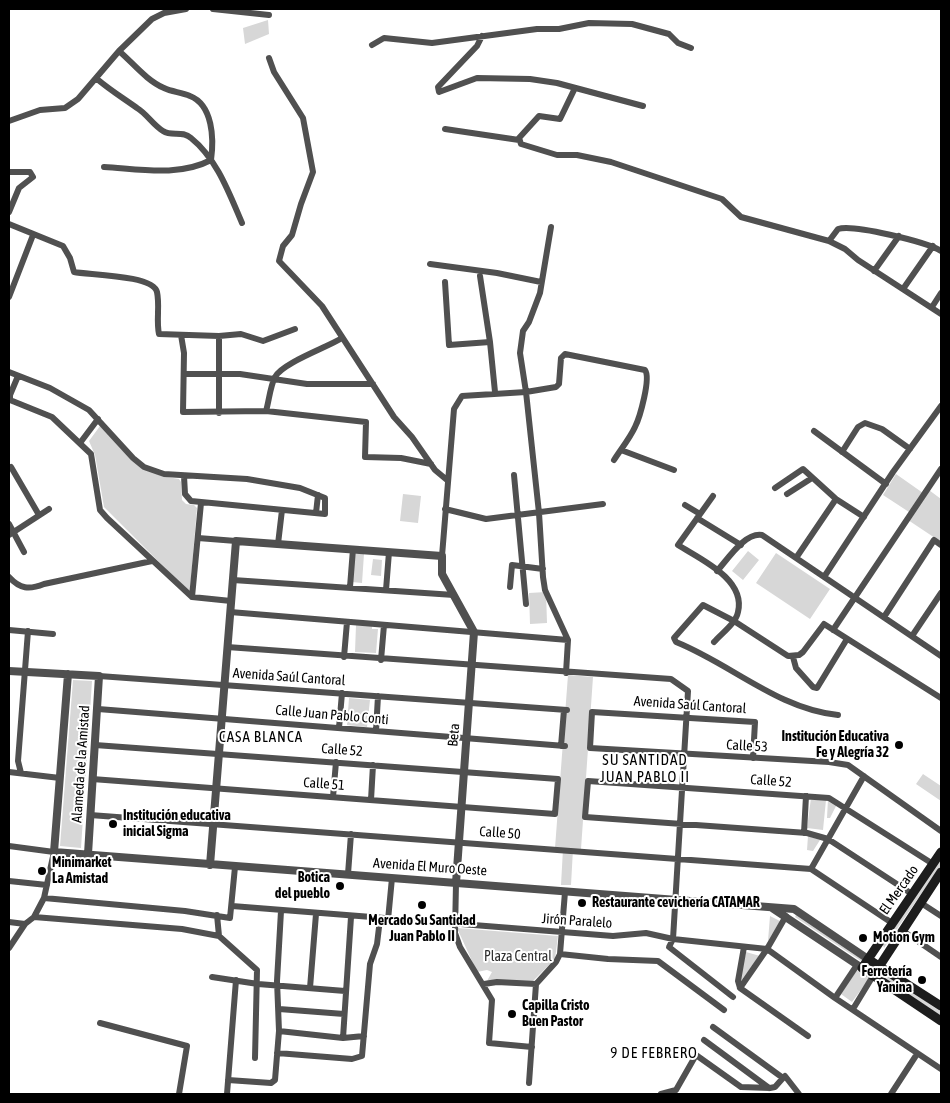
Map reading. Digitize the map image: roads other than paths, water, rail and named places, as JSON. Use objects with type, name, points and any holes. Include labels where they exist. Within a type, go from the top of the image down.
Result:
[{"type":"main road","name":"El Mercado","points":[[859,967],[868,958],[941,852]]},
{"type":"main road","name":"El Mercado","points":[[873,976],[941,872]]},
{"type":"main road","name":"Avenida El Muro Oeste","points":[[868,958],[941,1006]]},
{"type":"main road","name":"Avenida El Muro Oeste","points":[[859,967],[941,1021]]},
{"type":"street","points":[[9,121],[40,110],[65,108],[78,99],[119,51],[152,18],[164,13],[186,9]]},
{"type":"street","points":[[213,9],[269,15]]},
{"type":"street","points":[[372,45],[384,38],[432,43],[537,29],[559,29],[588,23],[632,24],[669,34],[678,43],[691,48]]},
{"type":"street","points":[[482,36],[477,46],[438,87],[439,92],[477,78],[530,78],[643,106]]},
{"type":"street","points":[[119,51],[162,88],[192,96],[199,102],[208,117],[213,144],[211,160]]},
{"type":"street","points":[[269,58],[274,72],[303,118],[313,172],[292,236],[283,246],[278,260],[322,306],[394,417],[412,437],[431,464],[447,480]]},
{"type":"street","points":[[97,79],[118,98],[138,109],[164,132],[185,133],[211,160],[226,186],[242,223]]},
{"type":"street","points":[[519,140],[538,116],[560,119],[575,88]]},
{"type":"street","points":[[445,129],[519,140],[521,144],[542,151],[611,162],[702,191],[722,199],[741,217],[829,241],[845,249],[874,271],[941,314]]},
{"type":"street","points":[[104,167],[172,170],[200,166],[211,160]]},
{"type":"street","points":[[9,172],[30,172],[33,177],[19,188],[9,212]]},
{"type":"street","points":[[9,224],[63,246],[70,258],[74,272],[137,280],[154,285],[157,289],[159,304],[158,332],[219,336],[241,334],[264,341],[295,329]]},
{"type":"street","points":[[829,241],[838,229],[847,227],[899,236],[933,246],[941,251]]},
{"type":"street","points":[[551,228],[540,282],[540,293],[520,343],[539,513],[545,590],[568,640],[566,673]]},
{"type":"street","points":[[9,297],[33,234]]},
{"type":"street","points":[[874,271],[899,236]]},
{"type":"street","points":[[903,289],[933,246]]},
{"type":"street","points":[[430,264],[498,273],[540,282]]},
{"type":"street","points":[[480,276],[495,392]]},
{"type":"street","points":[[445,282],[448,345],[490,342]]},
{"type":"street","points":[[932,307],[941,293]]},
{"type":"street","points":[[181,335],[184,353],[183,412],[266,411],[366,422],[365,457],[401,458],[431,464]]},
{"type":"street","points":[[219,336],[219,413]]},
{"type":"street","points":[[266,411],[274,378],[278,373],[308,354],[342,338]]},
{"type":"street","points":[[474,632],[442,574],[447,480],[455,404],[462,396],[495,392],[526,392],[558,385],[561,358],[565,354],[645,370],[647,376],[641,411],[636,426],[614,460]]},
{"type":"street","points":[[9,372],[71,398],[89,410],[133,458],[144,467],[164,474],[247,479],[300,488],[318,495],[316,513],[200,503],[186,497],[184,476]]},
{"type":"street","points":[[184,374],[218,374],[274,378],[307,384],[374,384]]},
{"type":"street","points":[[18,376],[10,395],[10,400],[52,417],[91,454],[100,510],[152,561],[192,596],[231,601]]},
{"type":"street","points":[[824,577],[941,406]]},
{"type":"street","points":[[80,443],[98,419]]},
{"type":"street","points":[[842,452],[858,427],[865,423],[882,429],[910,449]]},
{"type":"street","points":[[814,431],[886,484]]},
{"type":"street","points":[[621,450],[674,470]]},
{"type":"street","points":[[10,467],[39,515]]},
{"type":"street","points":[[775,488],[803,469],[836,499],[864,517]]},
{"type":"street","points":[[833,630],[941,469]]},
{"type":"street","points":[[514,475],[524,566],[526,604]]},
{"type":"street","points":[[787,494],[812,478]]},
{"type":"street","points":[[713,496],[678,545],[717,571],[732,583],[736,591],[738,612],[734,621],[714,642]]},
{"type":"street","points":[[796,558],[836,499]]},
{"type":"street","points":[[192,596],[200,503]]},
{"type":"street","points":[[445,509],[486,519],[603,504]]},
{"type":"street","points":[[684,505],[740,545]]},
{"type":"street","points":[[11,533],[50,509]]},
{"type":"street","points":[[278,544],[282,510]]},
{"type":"street","points":[[9,524],[11,533],[24,552]]},
{"type":"street","points":[[717,571],[740,545],[752,535],[762,535],[941,656]]},
{"type":"street","points":[[198,538],[442,556]]},
{"type":"street","points":[[884,617],[934,540],[941,545]]},
{"type":"street","points":[[210,865],[236,541]]},
{"type":"street","points":[[350,587],[353,549]]},
{"type":"street","points":[[386,590],[389,552]]},
{"type":"street","points":[[9,577],[20,586],[33,588],[152,561]]},
{"type":"street","points":[[510,587],[511,565],[543,569]]},
{"type":"street","points":[[233,580],[454,595]]},
{"type":"street","points":[[912,636],[941,593]]},
{"type":"street","points":[[838,715],[820,713],[790,703],[674,640],[704,605],[734,621],[788,656],[793,657],[803,652],[824,624],[941,698]]},
{"type":"street","points":[[230,612],[568,640]]},
{"type":"street","points":[[344,657],[347,622]]},
{"type":"street","points":[[381,660],[384,625]]},
{"type":"street","points":[[9,630],[54,634]]},
{"type":"street","points":[[21,773],[18,761],[28,631]]},
{"type":"street","name":"Beta","points":[[474,632],[458,842],[454,925],[460,947],[492,1000],[489,1043],[532,1047]]},
{"type":"street","points":[[793,657],[796,668],[813,687],[817,688],[847,639]]},
{"type":"street","points":[[227,647],[381,660],[671,679],[688,691],[688,716],[674,899],[673,939],[669,947],[733,997]]},
{"type":"street","name":"Avenida Saúl Cantoral","points":[[9,671],[565,710],[563,746]]},
{"type":"street","name":"Alameda de la Amistad","points":[[54,852],[68,674]]},
{"type":"street","name":"Alameda de la Amistad","points":[[88,854],[99,676]]},
{"type":"street","points":[[339,728],[342,693]]},
{"type":"street","points":[[376,731],[378,696]]},
{"type":"street","name":"Calle Juan Pablo Conti","points":[[98,709],[563,746]]},
{"type":"street","name":"Avenida Saúl Cantoral","points":[[590,748],[592,712],[688,716],[755,722],[753,758]]},
{"type":"street","name":"Calle 52","points":[[95,745],[558,779],[555,814]]},
{"type":"street","name":"Calle 53","points":[[590,748],[829,762],[848,766],[941,830]]},
{"type":"street","points":[[333,797],[336,762]]},
{"type":"street","points":[[371,800],[374,765]]},
{"type":"street","points":[[9,772],[60,778]]},
{"type":"street","points":[[811,869],[864,776]]},
{"type":"street","name":"Calle 51","points":[[92,779],[555,814]]},
{"type":"street","name":"Calle 52","points":[[680,823],[585,817],[588,781],[829,798],[933,864]]},
{"type":"street","points":[[804,833],[806,796]]},
{"type":"street","name":"Calle 50","points":[[90,815],[811,869],[892,923]]},
{"type":"street","points":[[680,823],[804,833],[828,839],[912,894]]},
{"type":"street","points":[[348,874],[351,834]]},
{"type":"street","points":[[9,846],[54,852],[44,898],[34,918],[25,924],[9,948]]},
{"type":"street","name":"Avenida El Muro Oeste","points":[[54,852],[799,910],[868,958]]},
{"type":"street","points":[[44,898],[217,915],[230,918],[235,867]]},
{"type":"street","points":[[388,920],[392,878]]},
{"type":"street","points":[[9,881],[47,885]]},
{"type":"street","points":[[529,1083],[536,984],[556,962],[560,954],[566,892]]},
{"type":"street","points":[[921,903],[941,916]]},
{"type":"street","name":"Jirón Paralelo","points":[[232,906],[388,920],[613,936],[646,933],[673,939],[767,949]]},
{"type":"street","name":"Avenida El Muro Oeste","points":[[770,907],[859,967]]},
{"type":"street","points":[[228,1080],[273,1082],[277,1053],[279,1010],[277,985],[280,911]]},
{"type":"street","points":[[310,988],[316,914]]},
{"type":"street","points":[[217,915],[219,936]]},
{"type":"street","points":[[740,988],[767,949],[786,916]]},
{"type":"street","points":[[342,1038],[351,917]]},
{"type":"street","points":[[34,918],[182,929],[219,936],[255,968],[258,984],[255,1058]]},
{"type":"street","points":[[277,1053],[352,1059],[362,1056],[370,964],[377,944],[380,919]]},
{"type":"street","points":[[9,922],[25,924]]},
{"type":"street","points":[[903,931],[941,957]]},
{"type":"street","points":[[744,947],[738,981],[740,988],[808,1036]]},
{"type":"street","points":[[767,949],[852,1010],[941,1069]]},
{"type":"street","points":[[560,954],[608,959],[658,961],[724,1010]]},
{"type":"street","points":[[835,998],[859,967]]},
{"type":"street","name":"El Mercado","points":[[852,1010],[873,976]]},
{"type":"street","points":[[212,977],[258,984],[345,991]]},
{"type":"street","points":[[227,1094],[236,980]]},
{"type":"street","points":[[484,984],[497,982],[536,984]]},
{"type":"street","points":[[279,1010],[344,1014]]},
{"type":"street","points":[[100,1023],[187,1046],[179,1094]]},
{"type":"street","points":[[713,1027],[784,1077],[799,1094]]},
{"type":"street","points":[[278,1031],[342,1038],[364,1036]]},
{"type":"street","points":[[704,1040],[770,1088]]},
{"type":"street","points":[[891,1094],[917,1054]]},
{"type":"street","points":[[661,1094],[676,1090],[696,1055],[741,1087],[774,1088],[784,1077]]},
{"type":"place","name":"Institución Educativa Fe y Alegría 32","points":[[899,745]]},
{"type":"place","name":"Institución educativa inicial Sigma","points":[[113,824]]},
{"type":"place","name":"Minimarket La Amistad","points":[[42,871]]},
{"type":"place","name":"Botica del pueblo","points":[[340,886]]},
{"type":"place","name":"Restaurante cevichería CATAMAR","points":[[582,903]]},
{"type":"place","name":"Mercado Su Santidad Juan Pablo II","points":[[422,905]]},
{"type":"place","name":"Motion Gym","points":[[863,938]]},
{"type":"place","name":"Ferretería Yanina","points":[[922,980]]},
{"type":"place","name":"Capilla Cristo Buen Pastor","points":[[512,1014]]},
{"type":"district","name":"CASA BLANCA","points":[[261,737]]},
{"type":"district","name":"SU SANTIDAD JUAN PABLO II","points":[[645,768]]},
{"type":"district","name":"9 DE FEBRERO","points":[[654,1053]]},
{"type":"park label","name":"Plaza Central","points":[[518,957]]}]
